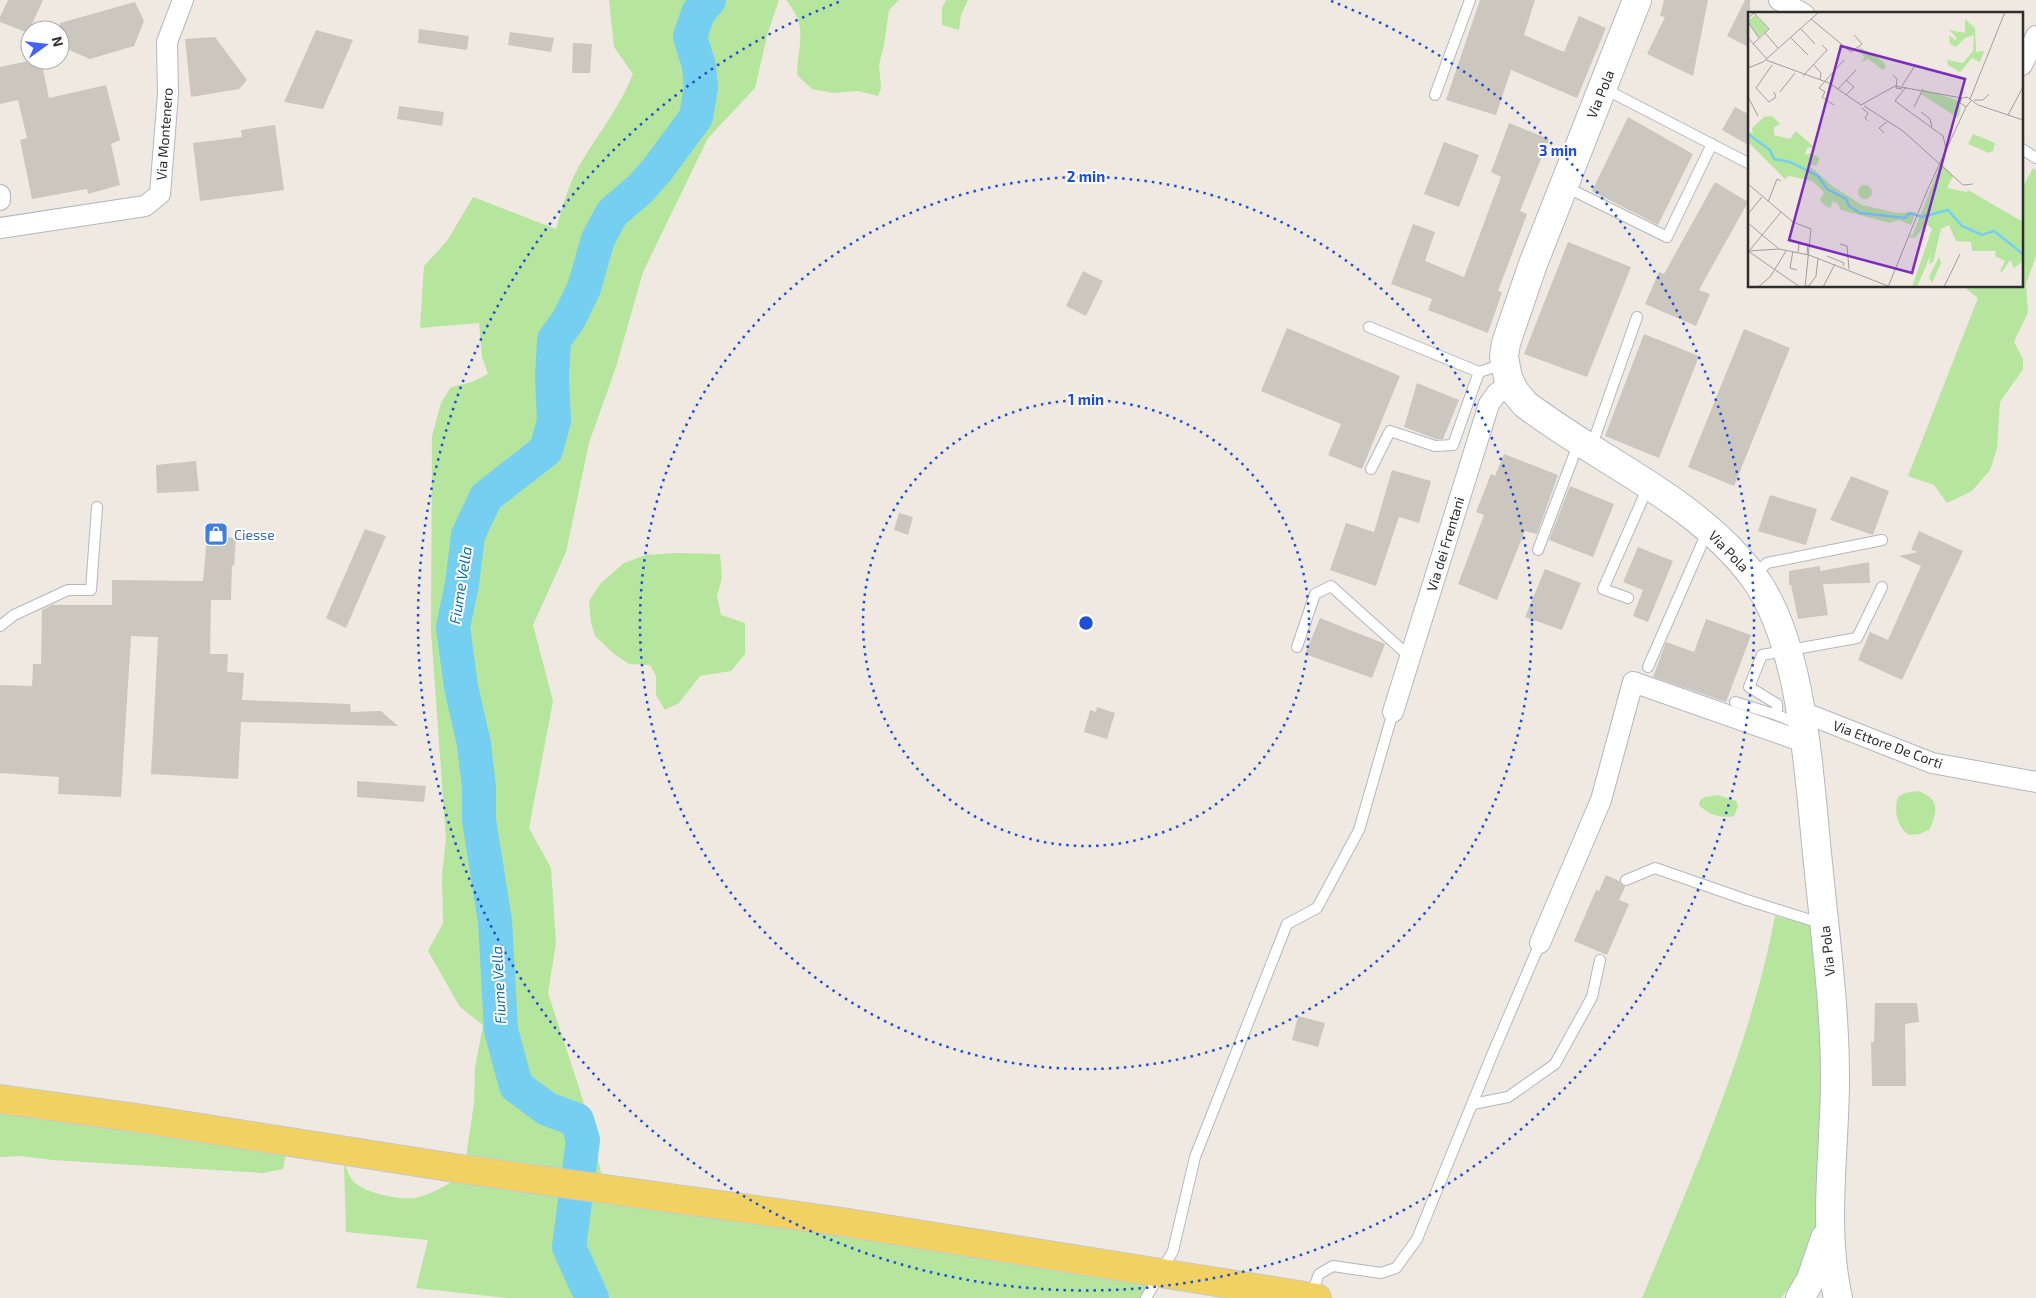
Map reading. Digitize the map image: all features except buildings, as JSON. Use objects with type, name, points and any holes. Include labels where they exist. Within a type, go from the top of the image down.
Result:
[{"type":"main road","points":[[0,1099],[137,1118],[460,1169],[842,1222],[1314,1298]]},
{"type":"street","name":"Via Montenero","points":[[0,228],[145,206],[160,194],[168,94],[168,42],[183,0]]},
{"type":"street","name":"Via Pola","points":[[1638,0],[1533,264],[1506,343],[1508,374],[1525,404],[1648,486],[1708,530],[1732,552],[1753,576],[1770,603],[1787,652],[1824,924],[1835,1043],[1830,1217],[1832,1262],[1838,1298]]},
{"type":"street","points":[[1779,0],[1800,12]]},
{"type":"street","points":[[2024,62],[2036,36]]},
{"type":"street","points":[[0,195],[0,200]]},
{"type":"street","name":"Via dei Frentani","points":[[1393,712],[1489,404],[1508,374]]},
{"type":"street","name":"Via Ettore De Corti","points":[[1540,943],[1601,800],[1633,682],[1796,723],[1932,763],[2036,782]]},
{"type":"street","name":"Via Pola","points":[[1800,1298],[1817,1265],[1830,1217]]},
{"type":"lane","points":[[1435,95],[1470,0]]},
{"type":"lane","points":[[1602,88],[1748,163]]},
{"type":"lane","points":[[1563,185],[1667,237],[1712,144]]},
{"type":"lane","points":[[2024,150],[2036,158]]},
{"type":"lane","points":[[1538,550],[1585,444],[1637,317]]},
{"type":"lane","points":[[1369,327],[1479,372],[1508,374]]},
{"type":"lane","points":[[1371,469],[1390,431],[1435,446],[1453,445],[1479,372]]},
{"type":"lane","points":[[1628,598],[1603,589],[1648,486]]},
{"type":"lane","points":[[0,626],[14,615],[68,590],[91,590],[97,507]]},
{"type":"lane","points":[[1648,667],[1708,530]]},
{"type":"lane","points":[[1753,576],[1767,563],[1882,540]]},
{"type":"lane","points":[[1297,648],[1315,594],[1331,586],[1410,657]]},
{"type":"lane","points":[[1796,723],[1777,704],[1749,687],[1762,655],[1857,638],[1882,587]]},
{"type":"lane","points":[[1735,702],[1796,723]]},
{"type":"lane","points":[[1146,1298],[1173,1251],[1195,1157],[1287,924],[1317,908],[1359,830],[1393,712]]},
{"type":"lane","points":[[1626,880],[1654,868],[1824,924]]},
{"type":"lane","points":[[1314,1298],[1319,1274],[1333,1266],[1381,1274],[1396,1268],[1417,1239],[1540,943]]},
{"type":"lane","points":[[1473,1104],[1508,1097],[1554,1064],[1592,997],[1600,960]]},
{"type":"green space","points":[[609,0],[779,0],[768,32],[755,88],[708,138],[643,272],[616,367],[589,443],[566,552],[533,625],[553,701],[529,828],[551,868],[556,943],[548,993],[582,1097],[602,1176],[466,1157],[474,1103],[475,1068],[483,1025],[460,1007],[428,951],[443,923],[442,875],[446,839],[431,631],[432,436],[441,403],[451,387],[472,382],[488,374],[482,357],[479,323],[420,328],[424,266],[447,241],[473,197],[556,229],[573,177],[616,108],[633,74],[614,47]]},
{"type":"green space","points":[[786,0],[899,0],[889,10],[879,65],[881,88],[878,96],[858,91],[833,93],[812,89],[797,75],[800,28],[798,19]]},
{"type":"green space","points":[[946,0],[968,0],[961,15],[959,30],[942,25],[942,8]]},
{"type":"green space","points":[[2033,168],[2036,170],[2036,256],[2026,284],[2028,312],[2014,342],[2023,359],[2023,369],[2000,402],[1997,448],[1990,470],[1972,491],[1947,503],[1934,485],[1908,476],[1978,298],[1966,288],[2024,288],[2024,184]]},
{"type":"green space","points":[[675,553],[720,554],[722,578],[717,596],[721,615],[745,623],[745,654],[731,671],[700,676],[679,703],[665,710],[656,695],[656,676],[650,665],[629,664],[613,653],[595,636],[591,623],[589,601],[601,583],[624,563],[646,555]]},
{"type":"green space","points":[[1918,791],[1934,802],[1934,817],[1929,830],[1909,835],[1901,827],[1897,818],[1898,797],[1905,793]]},
{"type":"green space","points":[[1718,795],[1736,801],[1738,806],[1734,816],[1724,817],[1715,815],[1699,805],[1700,800],[1705,797]]},
{"type":"green space","points":[[1775,916],[1818,926],[1827,998],[1818,1241],[1793,1295],[1787,1290],[1781,1298],[1642,1298],[1700,1158],[1735,1063],[1751,1014]]},
{"type":"green space","points":[[0,1114],[86,1123],[286,1154],[283,1169],[263,1173],[53,1160],[19,1156],[0,1157]]},
{"type":"green space","points":[[344,1163],[355,1183],[375,1193],[392,1197],[420,1197],[454,1181],[840,1235],[1153,1286],[1145,1298],[507,1298],[416,1288],[428,1240],[346,1232]]},
{"type":"waterway","name":"Fiume Vella","points":[[592,1298],[569,1247],[583,1140],[577,1120],[547,1109],[516,1086],[501,1030],[495,921],[479,820],[479,787],[474,744],[461,687],[453,627],[462,584],[468,535],[486,497],[546,450],[554,421],[552,378],[554,340],[569,319],[584,288],[598,239],[612,213],[640,189],[657,170],[696,117],[701,88],[699,66],[690,37],[698,13],[709,0]]},
{"type":"place","name":"Ciesse","points":[[216,534]]}]
